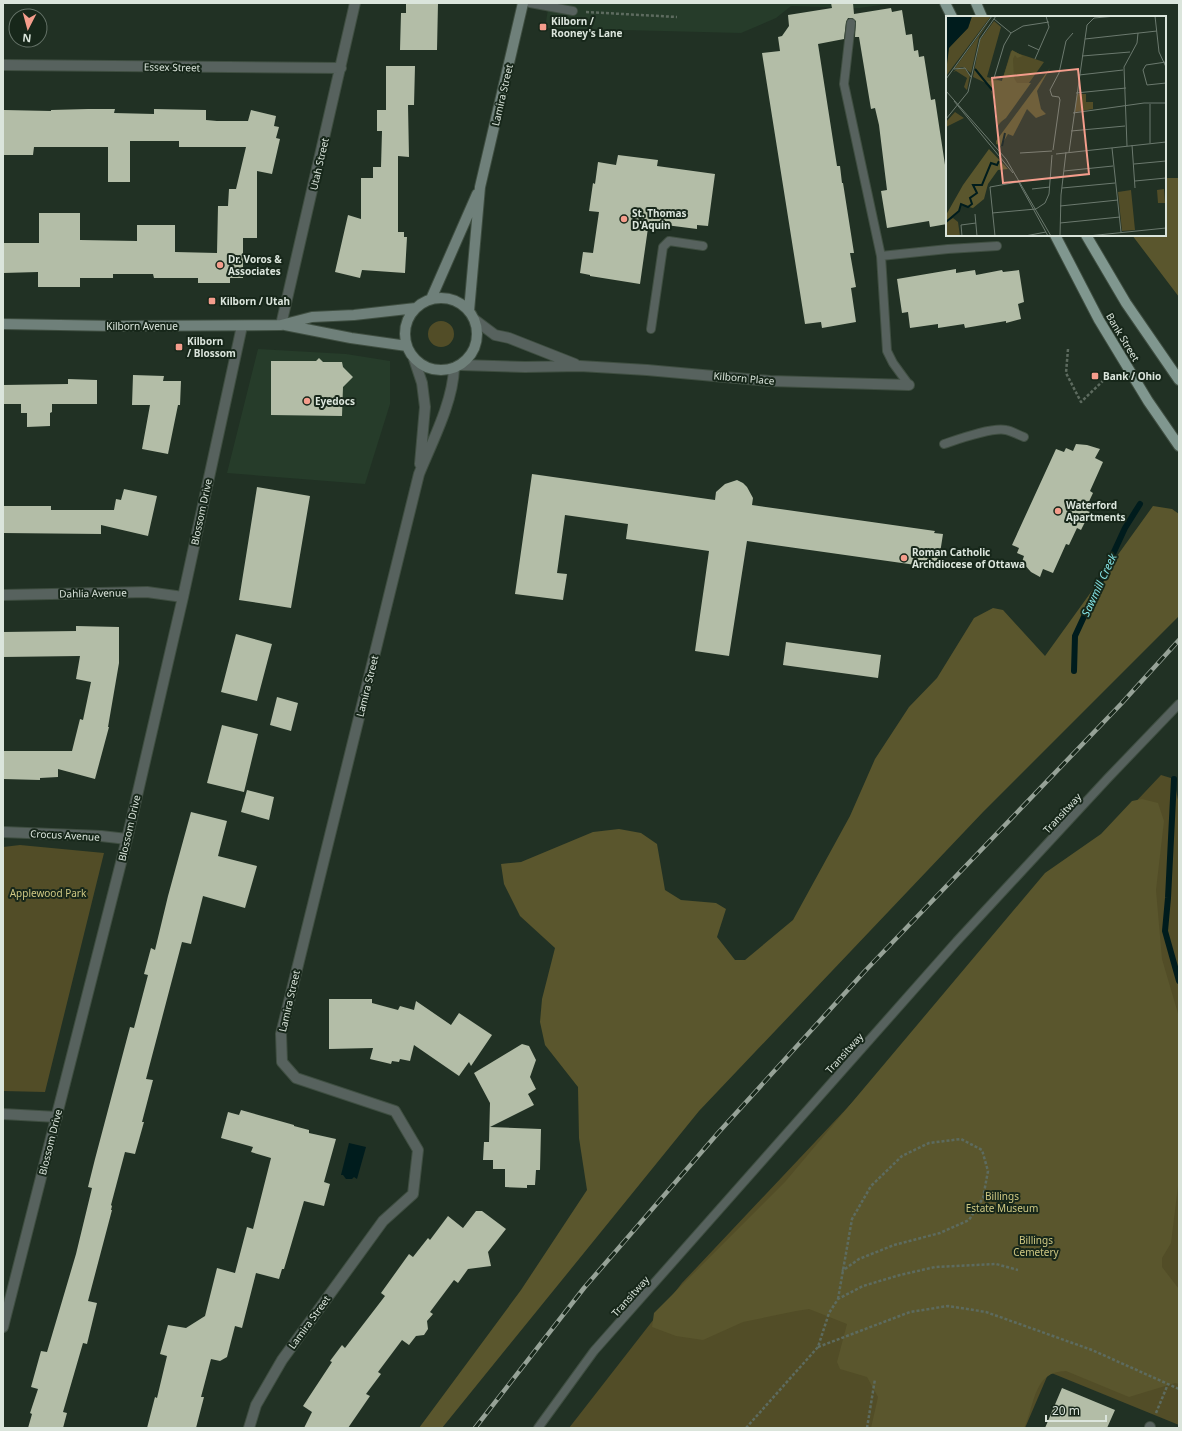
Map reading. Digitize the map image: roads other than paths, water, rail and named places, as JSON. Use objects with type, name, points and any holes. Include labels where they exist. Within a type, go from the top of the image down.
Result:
[{"type":"main road","points":[[945,3],[952,16]]},
{"type":"main road","points":[[976,3],[982,16]]},
{"type":"main road","name":"Bank Street","points":[[1056,236],[1098,320],[1148,401],[1179,446]]},
{"type":"main road","name":"Bank Street","points":[[1087,236],[1115,284],[1179,380]]},
{"type":"street","name":"Utah Street","points":[[281,325],[356,3]]},
{"type":"street","name":"Lamira Street","points":[[469,311],[480,187],[523,3]]},
{"type":"street","name":"Essex Street","points":[[3,65],[341,68]]},
{"type":"street","name":"Lamira Street","points":[[431,300],[480,187]]},
{"type":"street","points":[[441,298],[452,300],[461,304],[469,311],[475,320],[477,333],[476,345],[470,356],[458,367],[440,371],[426,367],[414,359],[407,346],[405,333],[408,319],[416,308],[431,300],[441,298]]},
{"type":"street","name":"Kilborn Avenue","points":[[3,324],[129,326],[281,325],[312,318],[416,308]]},
{"type":"street","name":"Kilborn Place","points":[[475,320],[495,335],[509,338],[580,366]]},
{"type":"street","name":"Kilborn Avenue","points":[[281,325],[351,338],[407,346]]},
{"type":"street","name":"Blossom Drive","points":[[3,1327],[127,839],[183,597],[242,326]]},
{"type":"street","name":"Lamira Street","points":[[414,359],[422,383],[424,407],[419,474]]},
{"type":"street","name":"Kilborn Place","points":[[458,367],[580,366],[647,370],[770,381],[909,385]]},
{"type":"street","name":"Lamira Street","points":[[249,1428],[256,1405],[282,1360],[383,1221],[413,1194],[418,1150],[396,1111],[296,1078],[282,1062],[281,1034],[419,474],[445,413],[458,367]]},
{"type":"street","name":"Dahlia Avenue","points":[[3,595],[147,592],[183,597]]},
{"type":"street","name":"Crocus Avenue","points":[[3,832],[101,836],[127,839]]},
{"type":"street","points":[[3,1114],[57,1116]]},
{"type":"lane","points":[[530,3],[573,11]]},
{"type":"lane","points":[[851,23],[844,84],[881,256],[887,351],[893,364],[909,385]]},
{"type":"lane","points":[[651,329],[663,247],[669,241],[703,246]]},
{"type":"lane","points":[[881,256],[948,248],[997,246]]},
{"type":"lane","points":[[944,444],[992,431],[1005,430],[1024,437]]},
{"type":"lane","name":"Transitway","points":[[538,1428],[600,1345],[957,941],[1108,778],[1179,704]]},
{"type":"water","points":[[349,1143],[366,1147],[357,1179],[354,1177],[352,1179],[346,1179],[343,1175],[341,1175]]},
{"type":"waterway","name":"Sawmill Creek","points":[[1074,671],[1075,636],[1125,528],[1140,504]]},
{"type":"waterway","name":"Sawmill Creek","points":[[1174,779],[1165,931],[1179,981]]},
{"type":"railway","points":[[475,1428],[584,1288],[718,1133],[865,971],[1121,704],[1179,640]]},
{"type":"place","name":"Kilborn / Rooney's Lane","points":[[543,27]]},
{"type":"place","name":"St. Thomas D'Aquin","points":[[624,219]]},
{"type":"place","name":"Dr. Voros & Associates","points":[[220,265]]},
{"type":"place","name":"Kilborn / Utah","points":[[212,301]]},
{"type":"place","name":"Kilborn / Blossom","points":[[179,347]]},
{"type":"place","name":"Bank / Ohio","points":[[1095,376]]},
{"type":"place","name":"Eyedocs","points":[[307,401]]},
{"type":"place","name":"Waterford Apartments","points":[[1058,511]]},
{"type":"place","name":"Roman Catholic Archdiocese of Ottawa","points":[[904,558]]},
{"type":"park label","name":"Applewood Park","points":[[48,893]]},
{"type":"park label","name":"Billings Estate Museum","points":[[1002,1202]]},
{"type":"park label","name":"Billings Cemetery","points":[[1036,1246]]}]
